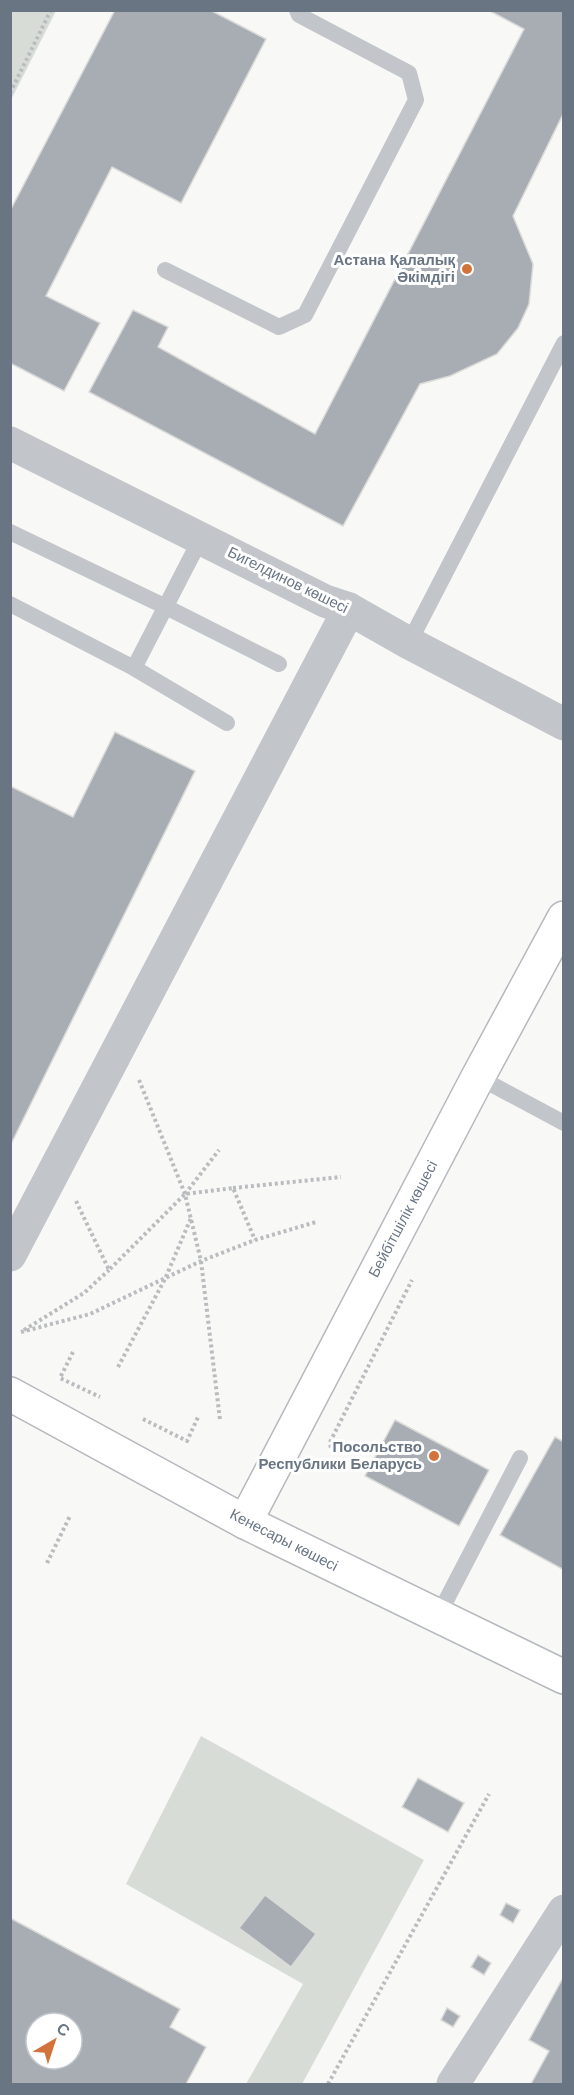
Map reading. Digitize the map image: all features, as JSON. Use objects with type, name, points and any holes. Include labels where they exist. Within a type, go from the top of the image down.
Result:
[{"type":"main road","name":"Бейбітшілік көшесі","points":[[246,1522],[478,1077],[564,918]]},
{"type":"main road","name":"Кенесары көшесі","points":[[10,1394],[246,1522],[564,1677]]},
{"type":"street","name":"Бигелдинов көшесі","points":[[10,442],[325,601],[349,609],[564,724]]},
{"type":"street","points":[[10,1255],[349,609]]},
{"type":"street","points":[[453,2085],[564,1911]]},
{"type":"lane","points":[[165,270],[279,327],[305,315],[411,110],[416,100],[409,73],[298,15],[297,10]]},
{"type":"lane","points":[[409,643],[564,343]]},
{"type":"lane","points":[[10,532],[279,664]]},
{"type":"lane","points":[[134,668],[201,538]]},
{"type":"lane","points":[[10,604],[134,668],[226,723]]},
{"type":"lane","points":[[478,1077],[564,1123]]},
{"type":"lane","points":[[438,1616],[520,1458]]},
{"type":"path","points":[[10,93],[51,10]]},
{"type":"path","points":[[136,1074],[185,1194],[191,1217],[201,1261],[220,1420]]},
{"type":"path","points":[[219,1150],[185,1194],[84,1293],[21,1332],[90,1314],[201,1261],[255,1240],[316,1222]]},
{"type":"path","points":[[185,1194],[341,1177]]},
{"type":"path","points":[[233,1188],[255,1240]]},
{"type":"path","points":[[75,1200],[109,1270]]},
{"type":"path","points":[[118,1367],[165,1279],[191,1217]]},
{"type":"path","points":[[335,1452],[329,1444],[416,1273]]},
{"type":"path","points":[[73,1352],[60,1378],[99,1397]]},
{"type":"path","points":[[143,1419],[187,1441],[199,1415]]},
{"type":"path","points":[[47,1563],[70,1516]]},
{"type":"path","points":[[328,2085],[489,1794]]},
{"type":"shaded area","points":[[10,11],[56,11],[11,100]]},
{"type":"shaded area","points":[[201,1736],[424,1860],[302,2084],[246,2084],[303,1984],[126,1884]]},
{"type":"building","points":[[115,10],[210,10],[266,39],[181,203],[112,167],[46,296],[100,323],[64,391],[10,363],[10,211]]},
{"type":"building","name":"Астана Қалалық Әкімдігі","points":[[488,10],[564,10],[564,112],[513,216],[533,264],[529,304],[518,328],[497,354],[450,376],[420,384],[343,526],[89,392],[133,310],[168,327],[158,347],[315,434],[524,29]]},
{"type":"building","points":[[115,732],[195,771],[10,1146],[10,786],[73,817]]},
{"type":"building","points":[[395,1420],[489,1470],[459,1526],[365,1476]]},
{"type":"building","points":[[555,1437],[564,1442],[564,1570],[500,1535]]},
{"type":"building","points":[[418,1778],[464,1803],[448,1832],[402,1807]]},
{"type":"building","points":[[265,1895],[316,1934],[291,1967],[239,1928]]},
{"type":"building","points":[[506,1903],[520,1910],[513,1923],[500,1915]]},
{"type":"building","points":[[10,1918],[180,2009],[170,2027],[206,2047],[186,2084],[10,2084]]},
{"type":"building","points":[[478,1955],[491,1963],[484,1975],[471,1967]]},
{"type":"building","points":[[564,1976],[564,2084],[531,2084],[549,2051],[529,2040]]},
{"type":"building","points":[[447,2008],[460,2016],[453,2027],[441,2020]]},
{"type":"place","name":"Астана Қалалық Әкімдігі","points":[[467,269]]},
{"type":"place","name":"Посольство Республики Беларусь","points":[[434,1456]]}]
